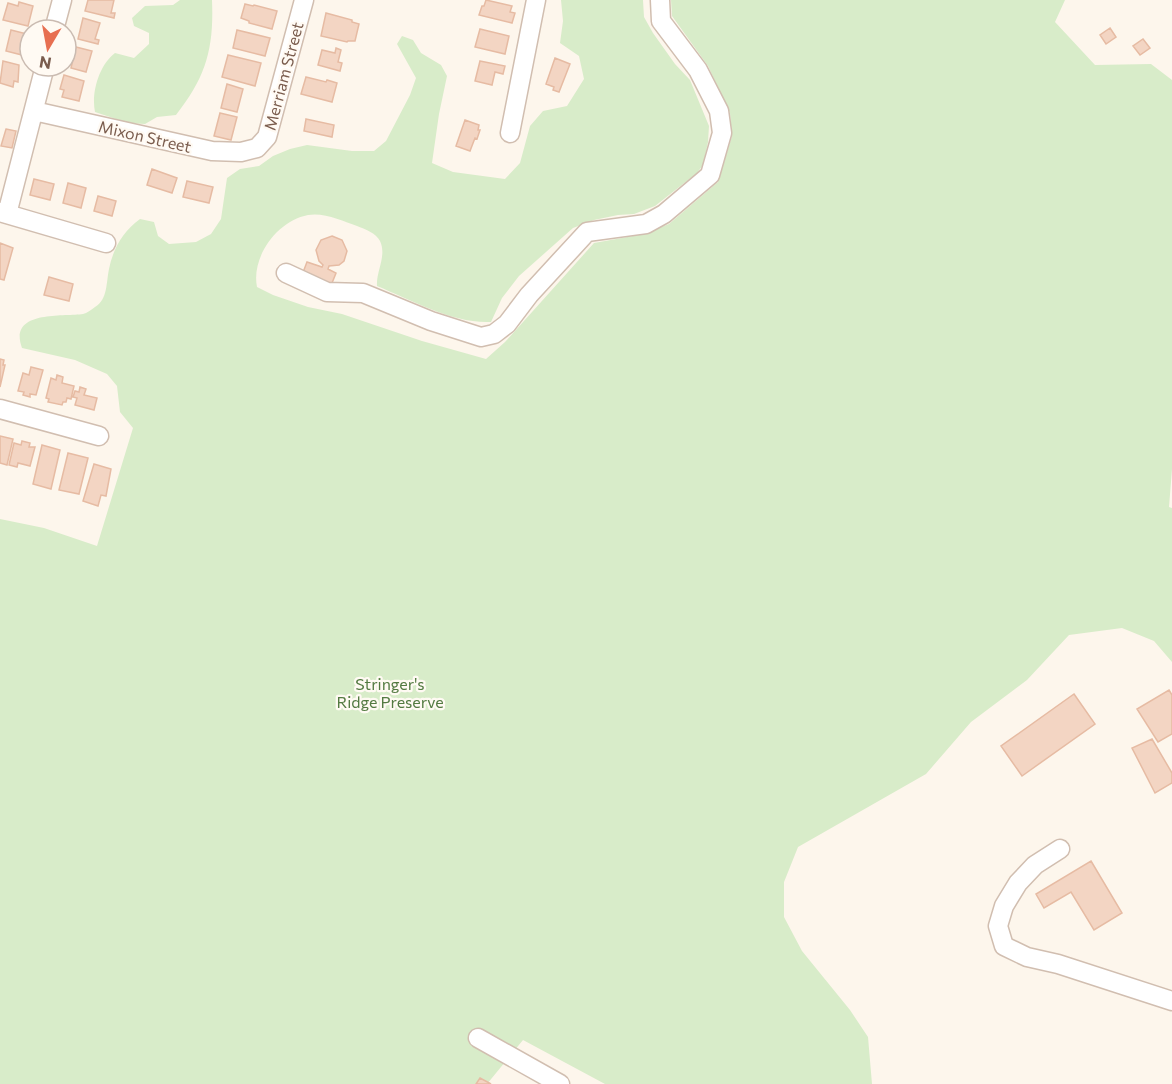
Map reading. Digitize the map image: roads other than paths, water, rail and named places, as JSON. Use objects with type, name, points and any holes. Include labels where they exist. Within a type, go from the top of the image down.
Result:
[{"type":"street","points":[[57,18],[62,0]]},
{"type":"street","name":"Merriam Street","points":[[257,148],[267,137],[304,0]]},
{"type":"street","points":[[510,133],[536,0]]},
{"type":"street","points":[[286,273],[327,292],[363,293],[469,334],[481,336],[494,334],[507,324],[529,295],[587,232],[645,224],[664,214],[710,175],[722,133],[719,111],[698,70],[661,21],[660,0]]},
{"type":"street","points":[[42,78],[3,213],[106,243]]},
{"type":"street","name":"Mixon Street","points":[[34,111],[212,151],[241,152],[257,148]]},
{"type":"street","points":[[0,409],[99,436]]},
{"type":"street","points":[[1060,849],[1035,865],[1018,884],[1004,906],[998,926],[1004,945],[1028,957],[1058,964],[1172,1001]]},
{"type":"street","points":[[478,1038],[560,1084]]},
{"type":"park label","name":"Stringer's Ridge Preserve","points":[[390,692]]}]
